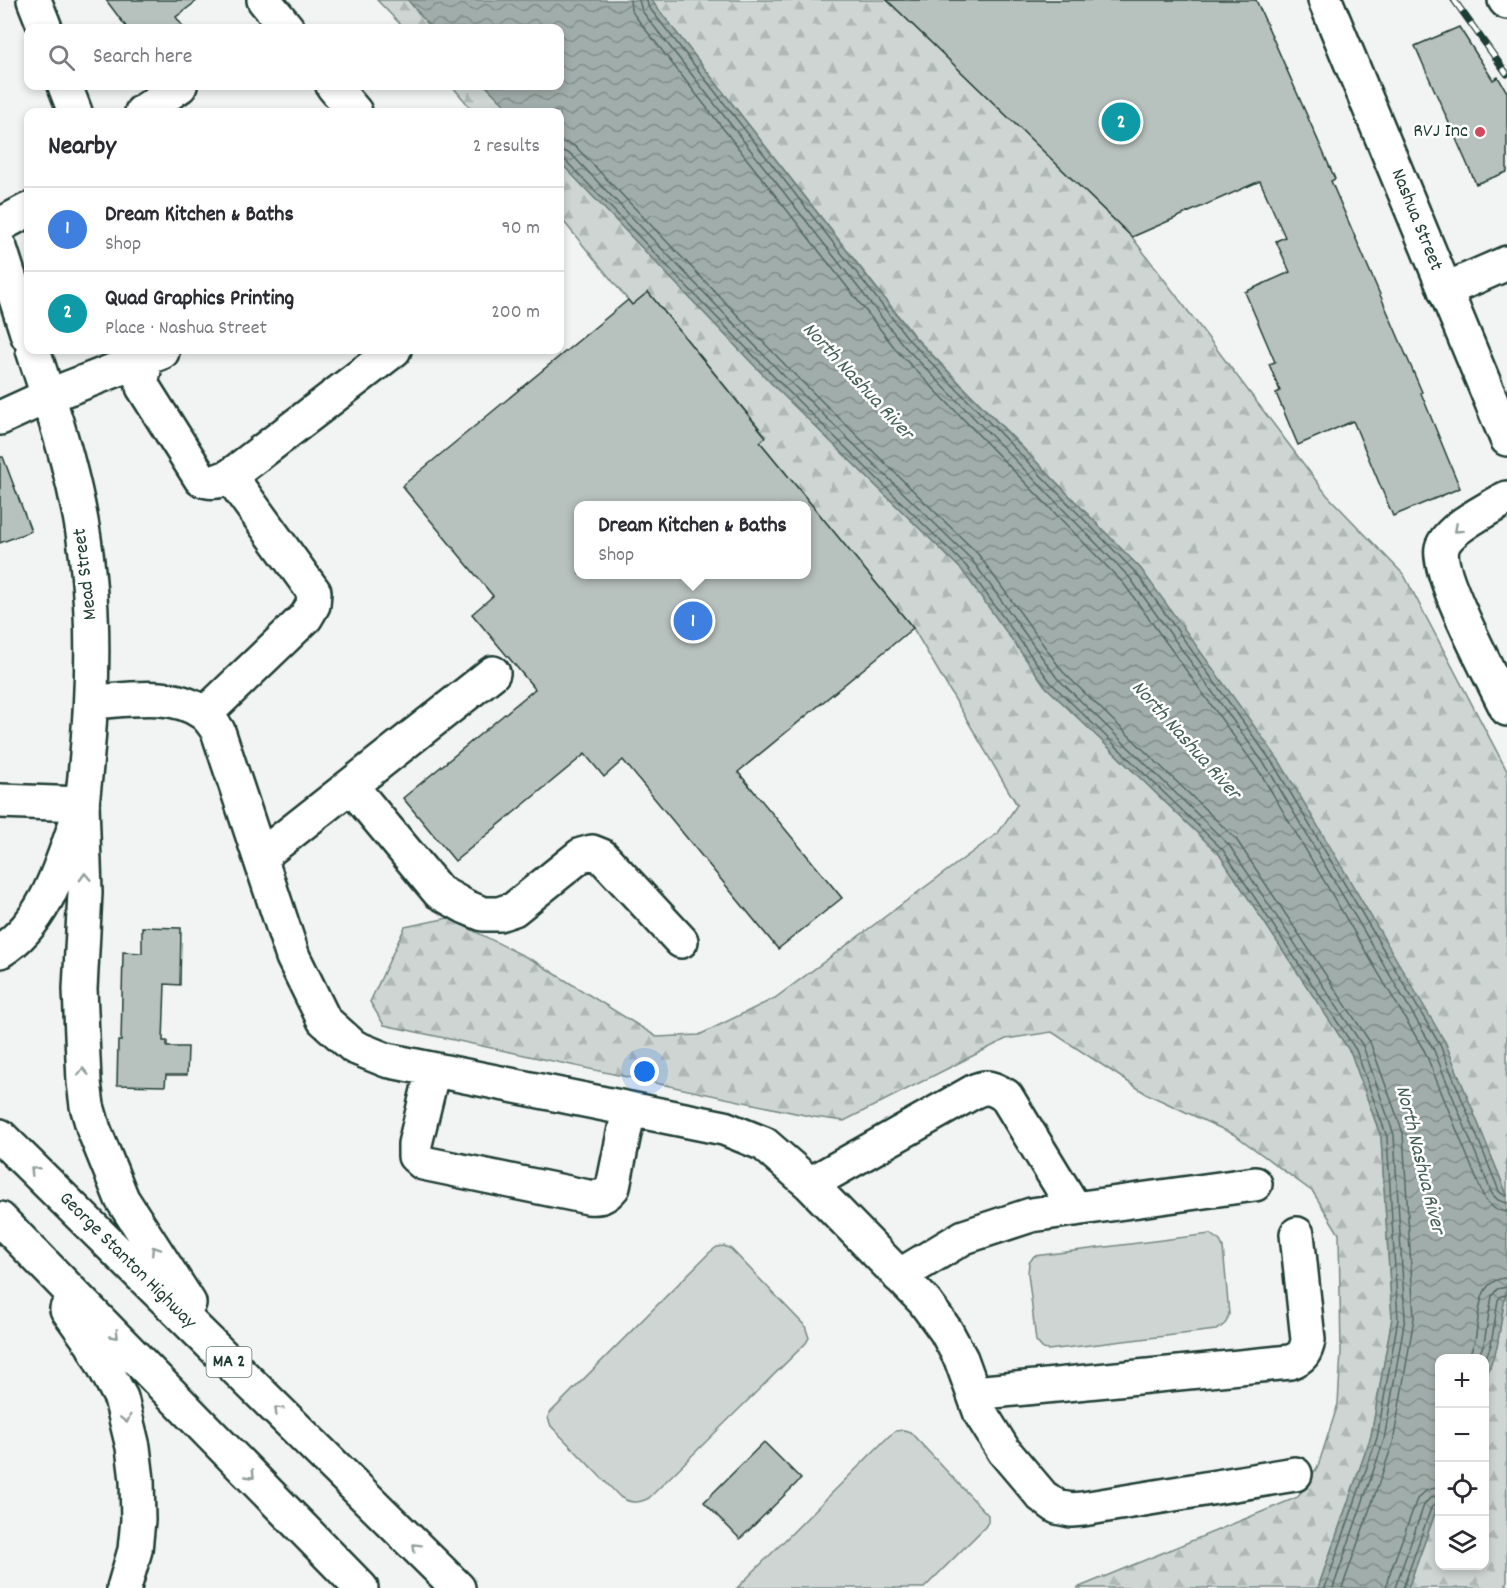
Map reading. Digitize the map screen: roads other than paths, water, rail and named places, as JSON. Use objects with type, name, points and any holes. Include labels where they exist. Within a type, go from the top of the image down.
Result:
[{"type":"main road","points":[[34,0],[43,24]]},
{"type":"main road","name":"Nashua Street","points":[[1326,0],[1507,439]]},
{"type":"main road","points":[[67,90],[73,108]]},
{"type":"main road","points":[[148,108],[174,90]]},
{"type":"main road","points":[[336,90],[351,108]]},
{"type":"main road","points":[[0,225],[24,212]]},
{"type":"main road","points":[[0,248],[24,323]]},
{"type":"main road","points":[[1445,290],[1507,263]]},
{"type":"main road","name":"Mead Street","points":[[34,354],[70,469],[88,569],[92,623],[92,702],[82,804]]},
{"type":"main road","points":[[0,417],[153,354]]},
{"type":"main road","points":[[155,354],[142,380],[143,387],[201,478],[210,483],[230,476],[389,354]]},
{"type":"main road","points":[[205,714],[306,617],[313,605],[314,592],[230,476]]},
{"type":"main road","points":[[1507,498],[1458,527],[1442,546],[1442,563],[1452,594],[1507,709]]},
{"type":"main road","points":[[260,857],[493,673]]},
{"type":"main road","points":[[92,702],[148,699],[180,701],[205,714],[218,731],[292,957],[324,1020],[354,1047],[386,1060],[724,1128],[764,1144],[810,1184],[924,1301],[946,1331],[961,1359],[981,1414],[1004,1451],[1042,1496],[1057,1507],[1071,1510],[1295,1474]]},
{"type":"main road","points":[[351,786],[439,892],[466,907],[483,914],[499,914],[514,909],[581,855],[592,852],[602,856],[681,941]]},
{"type":"main road","points":[[0,801],[82,804]]},
{"type":"main road","points":[[0,951],[16,940],[28,926],[48,894],[58,875],[82,804]]},
{"type":"main road","points":[[82,804],[85,893],[80,989],[87,1106],[97,1138],[122,1199],[220,1353]]},
{"type":"main road","points":[[433,1070],[415,1144],[415,1156],[423,1163],[588,1197],[601,1198],[613,1187],[629,1110]]},
{"type":"main road","points":[[810,1184],[973,1092],[982,1088],[993,1088],[1006,1096],[1075,1209]]},
{"type":"main road","name":"George Stanton Highway","points":[[0,1136],[458,1588]]},
{"type":"main road","points":[[899,1276],[964,1237],[1031,1215],[1255,1184]]},
{"type":"main road","points":[[4,1223],[92,1344],[121,1398],[133,1447],[138,1520],[135,1550],[124,1588]]},
{"type":"main road","points":[[4,1223],[361,1588]]},
{"type":"main road","points":[[974,1393],[1290,1362],[1299,1359],[1307,1349],[1308,1340],[1298,1234]]},
{"type":"water","name":"North Nashua River","points":[[408,0],[651,0],[914,337],[1141,569],[1280,762],[1445,1042],[1507,1195],[1507,1284],[1497,1347],[1489,1369],[1489,1354],[1435,1354],[1435,1513],[1408,1588],[1318,1588],[1371,1436],[1392,1318],[1381,1137],[1351,1053],[1219,854],[1046,687],[962,570],[775,387],[564,166],[564,108],[508,108],[490,90],[564,90],[564,24],[428,24]]},
{"type":"railway","points":[[1454,0],[1507,74]]},
{"type":"place","name":"Quad Graphics Printing","points":[[1121,122]]},
{"type":"place","name":"RVJ Inc","points":[[1480,132]]},
{"type":"place","name":"Dream Kitchen & Baths","points":[[693,621]]}]
